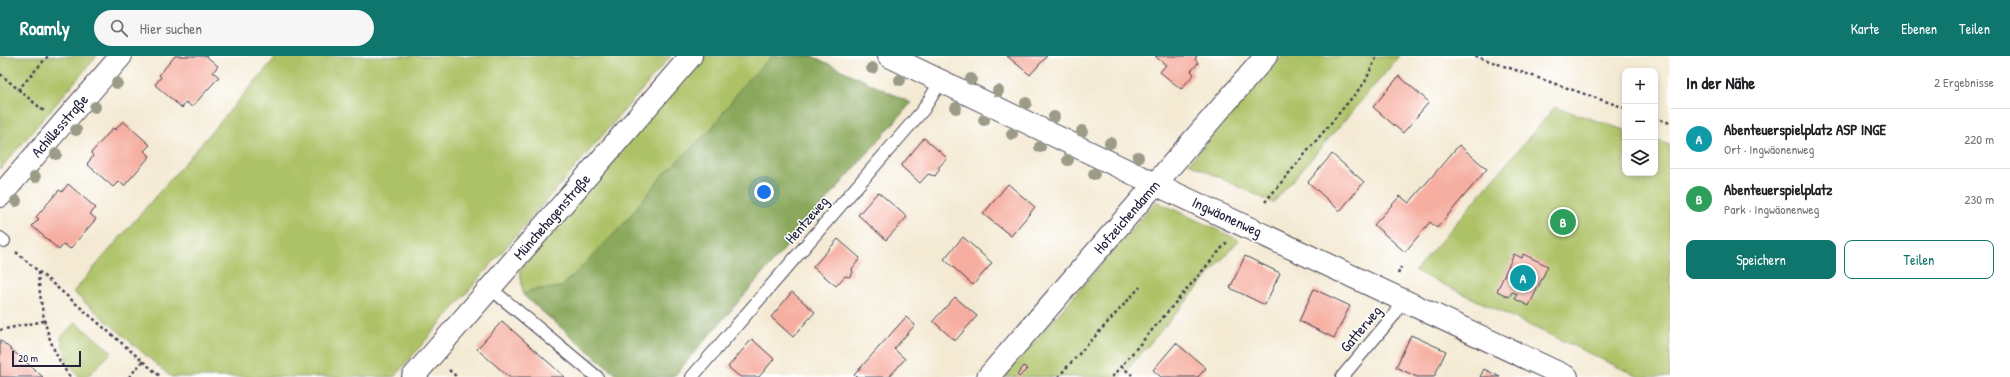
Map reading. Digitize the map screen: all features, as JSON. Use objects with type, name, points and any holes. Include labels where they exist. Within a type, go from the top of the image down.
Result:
[{"type":"street","name":"Achillesstraße","points":[[0,196],[121,56]]},
{"type":"street","name":"Münchehagenstraße","points":[[413,377],[690,56]]},
{"type":"street","name":"Ingwäonenweg","points":[[889,56],[1155,184],[1567,377]]},
{"type":"street","name":"Hofzeichendamm","points":[[988,377],[1266,56]]},
{"type":"lane","name":"Hentzeweg","points":[[692,377],[923,110],[941,81]]},
{"type":"lane","points":[[490,288],[597,377]]},
{"type":"lane","name":"Gatterweg","points":[[1342,377],[1394,315],[1402,300]]},
{"type":"path","points":[[18,90],[48,56]]},
{"type":"path","points":[[1265,202],[1365,82],[1377,56]]},
{"type":"path","points":[[1475,56],[1622,107]]},
{"type":"path","points":[[0,74],[61,125]]},
{"type":"path","points":[[1658,119],[1670,123]]},
{"type":"path","points":[[2,239],[161,377]]},
{"type":"path","points":[[1112,377],[1230,239]]},
{"type":"path","points":[[38,271],[40,308],[47,334],[61,364],[70,377]]},
{"type":"path","points":[[1058,377],[1140,287]]},
{"type":"path","points":[[0,330],[44,321]]},
{"type":"path","points":[[129,377],[143,361]]},
{"type":"path","points":[[1121,366],[1132,375]]},
{"type":"green space","points":[[0,56],[97,56],[0,169]]},
{"type":"green space","points":[[277,56],[671,56],[394,377],[171,377],[73,292]]},
{"type":"green space","points":[[703,56],[812,56],[911,103],[673,377],[619,377],[523,295],[520,269]]},
{"type":"green space","points":[[772,56],[812,56],[911,103],[673,377],[619,377],[523,295],[532,290],[561,287],[622,226],[661,177],[712,128],[743,85]]},
{"type":"green space","points":[[1282,56],[1400,56],[1273,203],[1189,163]]},
{"type":"green space","points":[[1555,107],[1622,129],[1622,176],[1658,176],[1658,141],[1670,145],[1670,377],[1639,377],[1415,271]]},
{"type":"green space","points":[[1156,201],[1239,240],[1121,377],[1004,377]]},
{"type":"green space","points":[[75,322],[112,352],[87,377],[79,377],[67,361],[61,338]]},
{"type":"building","points":[[175,56],[206,56],[218,66],[213,72],[219,77],[192,107],[186,102],[182,108],[155,85],[161,77],[159,75]]},
{"type":"building","points":[[1007,56],[1047,56],[1030,75]]},
{"type":"building","points":[[1155,56],[1197,56],[1195,59],[1198,63],[1191,71],[1194,74],[1181,89],[1160,72],[1166,65]]},
{"type":"building","points":[[1399,76],[1429,102],[1403,133],[1373,107]]},
{"type":"building","points":[[123,121],[150,145],[144,151],[150,156],[124,186],[119,181],[113,187],[87,164],[93,156],[91,153],[113,128],[115,130]]},
{"type":"building","points":[[924,138],[947,158],[939,167],[939,170],[935,176],[928,174],[920,183],[901,166]]},
{"type":"building","points":[[1459,145],[1487,169],[1437,228],[1430,222],[1405,252],[1374,225],[1400,196],[1409,203]]},
{"type":"building","points":[[1332,154],[1364,182],[1340,211],[1308,182]]},
{"type":"building","points":[[68,184],[96,208],[90,214],[96,219],[70,249],[64,244],[59,250],[32,226],[39,219],[36,217],[59,190],[62,192]]},
{"type":"building","points":[[1008,184],[1035,207],[1011,236],[983,214]]},
{"type":"building","points":[[878,192],[907,217],[886,240],[858,215]]},
{"type":"building","points":[[963,237],[992,263],[973,285],[944,259]]},
{"type":"building","points":[[838,239],[860,258],[852,269],[853,273],[849,277],[845,276],[836,286],[813,267]]},
{"type":"building","points":[[1514,254],[1522,258],[1523,254],[1548,266],[1529,306],[1515,299],[1517,294],[1512,292],[1509,297],[1497,291]]},
{"type":"building","points":[[1245,256],[1280,273],[1265,305],[1230,288]]},
{"type":"building","points":[[1314,289],[1350,306],[1334,338],[1299,321]]},
{"type":"building","points":[[792,292],[815,312],[793,337],[771,317]]},
{"type":"building","points":[[955,297],[977,316],[955,341],[933,321]]},
{"type":"building","points":[[906,317],[915,325],[894,349],[905,359],[889,377],[856,377],[854,375]]},
{"type":"building","points":[[502,321],[565,377],[509,377],[477,349]]},
{"type":"building","points":[[1411,335],[1446,351],[1434,377],[1417,377],[1396,367]]},
{"type":"building","points":[[752,339],[774,359],[759,377],[740,377],[728,367]]},
{"type":"building","points":[[0,340],[12,350],[43,377],[0,377]]},
{"type":"building","points":[[1176,343],[1206,368],[1198,377],[1161,377],[1153,370]]},
{"type":"building","points":[[1024,366],[1027,369],[1019,377],[1017,375]]},
{"type":"building","points":[[1484,369],[1500,377],[1480,377]]},
{"type":"place","name":"Abenteuerspielplatz","points":[[1563,222]]},
{"type":"place","name":"Abenteuerspielplatz ASP INGE","points":[[1523,278]]}]
